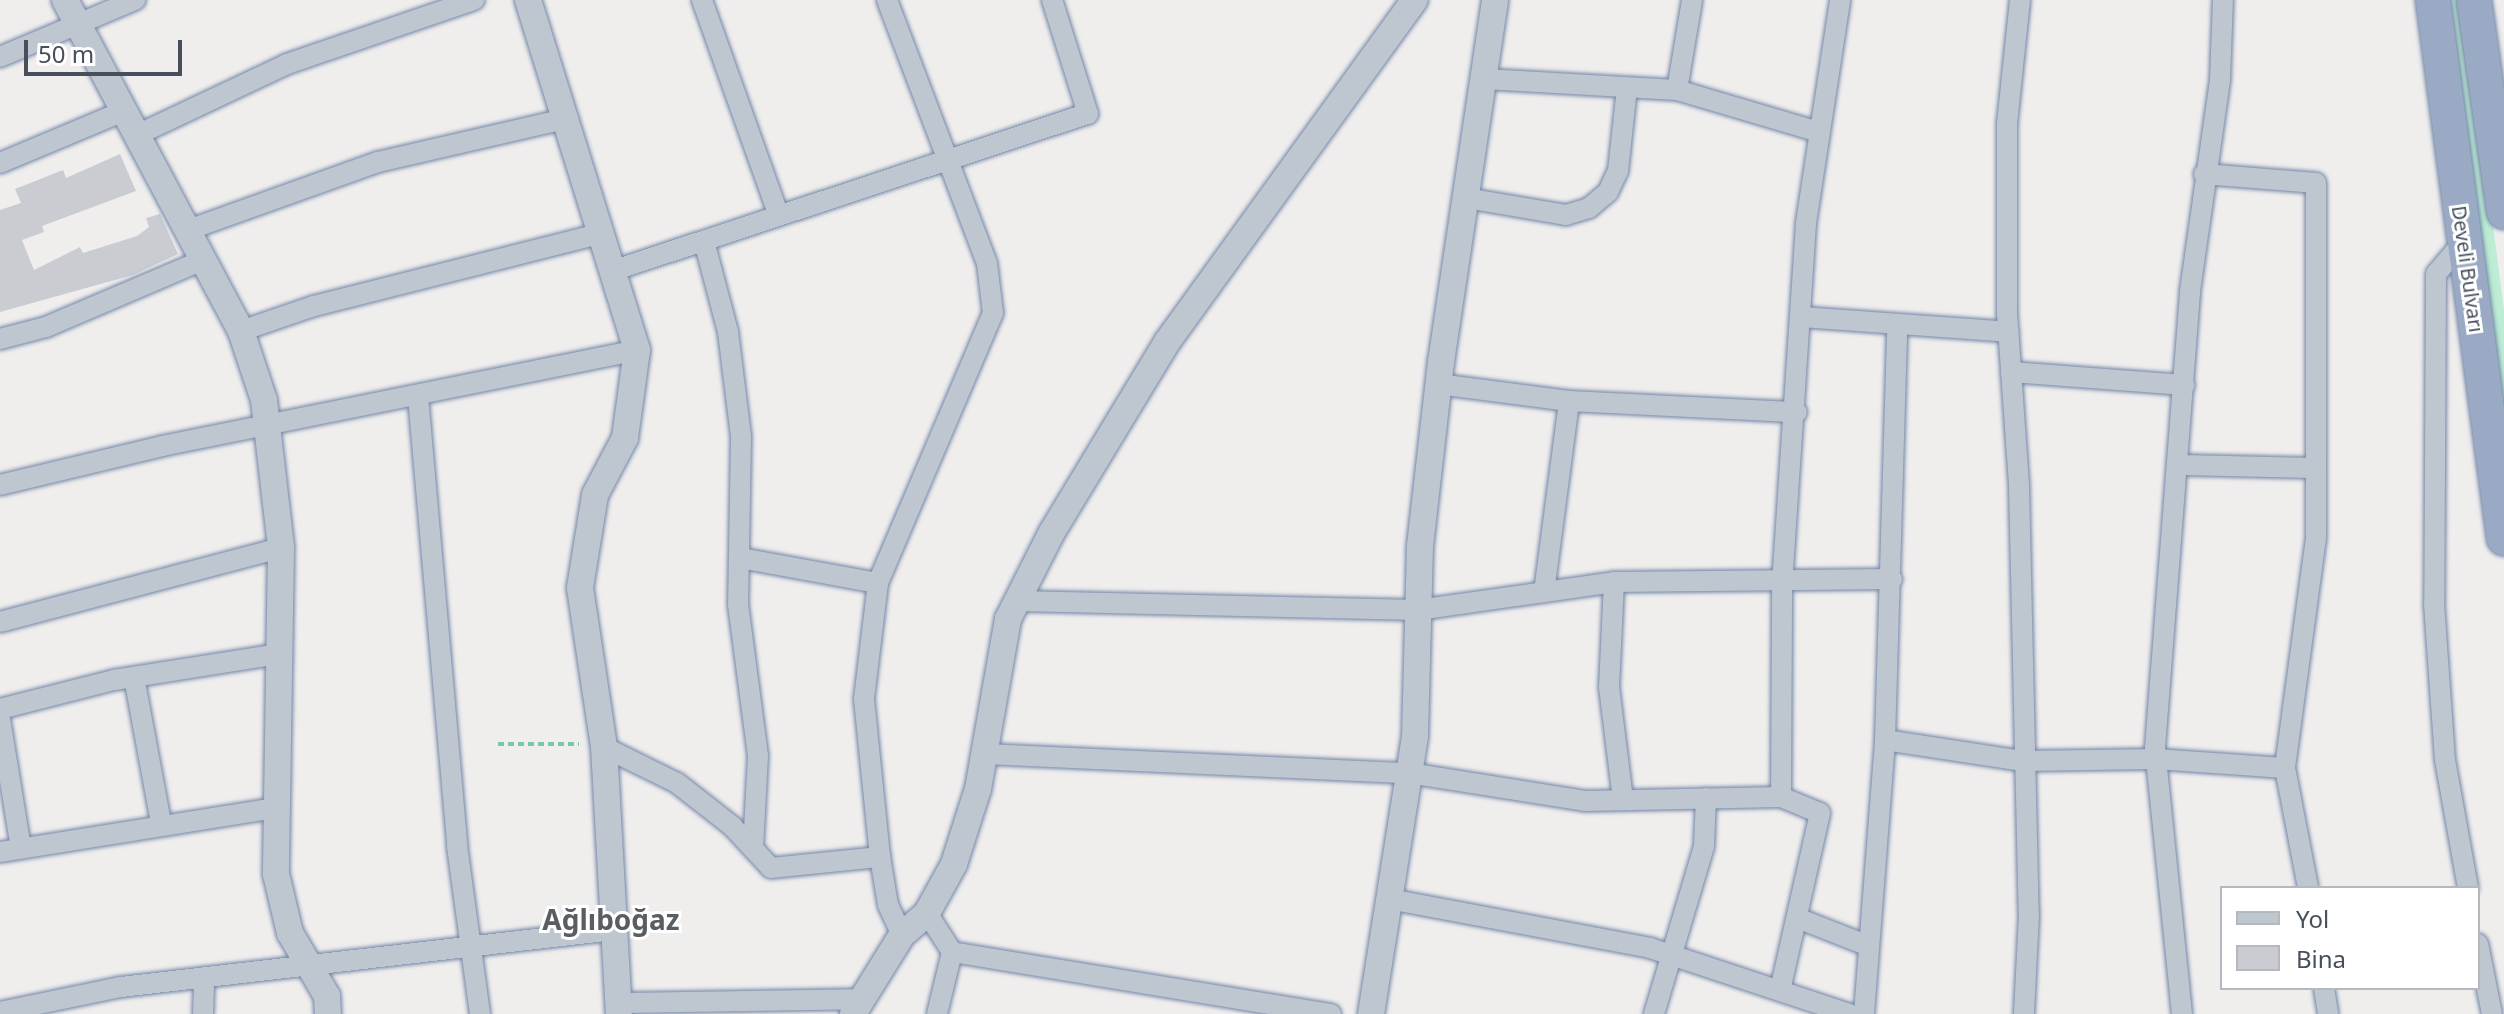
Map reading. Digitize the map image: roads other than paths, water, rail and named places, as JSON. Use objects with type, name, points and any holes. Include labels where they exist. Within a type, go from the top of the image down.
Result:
[{"type":"highway","name":"Develi Bulvarı","points":[[2433,0],[2504,538]]},
{"type":"highway","points":[[2474,0],[2504,212]]},
{"type":"street","points":[[65,0],[241,331],[267,426],[281,548],[276,874],[290,933],[327,996],[328,1014]]},
{"type":"street","points":[[0,57],[135,0]]},
{"type":"street","points":[[137,135],[287,64],[474,0]]},
{"type":"street","points":[[528,0],[568,118],[637,350],[625,438],[595,495],[580,588],[604,747],[619,1008],[857,1006],[902,935],[927,913],[954,864],[984,754],[1008,619],[1093,459],[1167,342],[1415,0]]},
{"type":"street","points":[[702,0],[779,216]]},
{"type":"street","points":[[887,0],[987,263],[993,313],[878,583],[864,699],[880,857],[888,905],[902,935]]},
{"type":"street","points":[[615,270],[1088,114],[1052,0]]},
{"type":"street","points":[[1371,1014],[1409,773],[1418,610],[1438,384],[1495,0]]},
{"type":"street","points":[[1677,90],[1692,0]]},
{"type":"street","points":[[1781,797],[1782,585],[1797,412],[1801,317],[1819,132],[1840,0]]},
{"type":"street","points":[[2020,0],[2007,123],[2008,332],[2029,914],[2024,1014]]},
{"type":"street","points":[[2182,1014],[2156,759],[2204,174],[2220,80],[2223,0]]},
{"type":"street","points":[[1485,79],[1677,90],[1819,132]]},
{"type":"street","points":[[1466,198],[1566,215],[1589,208],[1608,192],[1618,171],[1627,88]]},
{"type":"street","points":[[0,163],[124,111]]},
{"type":"street","points":[[188,230],[378,162],[568,118]]},
{"type":"street","points":[[2204,174],[2316,183],[2316,538],[2285,768],[2308,886]]},
{"type":"street","points":[[241,331],[314,306],[603,233]]},
{"type":"street","points":[[704,241],[728,332],[741,437],[738,604],[758,756],[753,849]]},
{"type":"street","points":[[2464,241],[2436,274],[2434,603],[2445,760],[2468,886]]},
{"type":"street","points":[[0,339],[46,327],[203,260]]},
{"type":"street","points":[[1801,317],[2008,332]]},
{"type":"street","points":[[1864,1014],[1866,945],[1885,740],[1897,324]]},
{"type":"street","points":[[0,485],[637,350]]},
{"type":"street","points":[[2011,372],[2185,385]]},
{"type":"street","points":[[1438,384],[1569,401],[1797,412]]},
{"type":"street","points":[[418,396],[457,846],[474,947],[480,1014]]},
{"type":"street","points":[[1544,592],[1569,401]]},
{"type":"street","points":[[2181,465],[2314,468]]},
{"type":"street","points":[[0,622],[281,548]]},
{"type":"street","points":[[740,558],[878,583]]},
{"type":"street","points":[[1017,601],[1418,610],[1614,582],[1782,585],[1892,579]]},
{"type":"street","points":[[1614,582],[1609,687],[1623,800]]},
{"type":"street","points":[[0,709],[134,677],[278,654]]},
{"type":"street","points":[[134,677],[161,823]]},
{"type":"street","points":[[0,719],[21,848]]},
{"type":"street","points":[[1885,740],[2023,761],[2156,759],[2285,768]]},
{"type":"street","points":[[604,747],[677,783],[771,868],[880,857]]},
{"type":"street","points":[[984,754],[1409,773],[1585,801],[1781,797],[1820,813],[1800,919],[1780,991]]},
{"type":"street","points":[[1654,1014],[1704,846],[1706,798]]},
{"type":"street","points":[[0,852],[161,823],[276,808]]},
{"type":"street","points":[[1389,899],[1671,955],[1849,1014]]},
{"type":"street","points":[[927,913],[952,952],[937,1014]]},
{"type":"street","points":[[1800,919],[1866,945]]},
{"type":"street","points":[[0,1012],[66,1005],[204,978],[613,930]]},
{"type":"street","points":[[952,952],[1331,1014]]},
{"type":"street","points":[[2480,956],[2489,1011]]},
{"type":"street","points":[[203,1014],[204,978]]},
{"type":"street","points":[[2324,990],[2328,1014]]},
{"type":"district","name":"Ağlıboğaz","points":[[611,919]]}]
